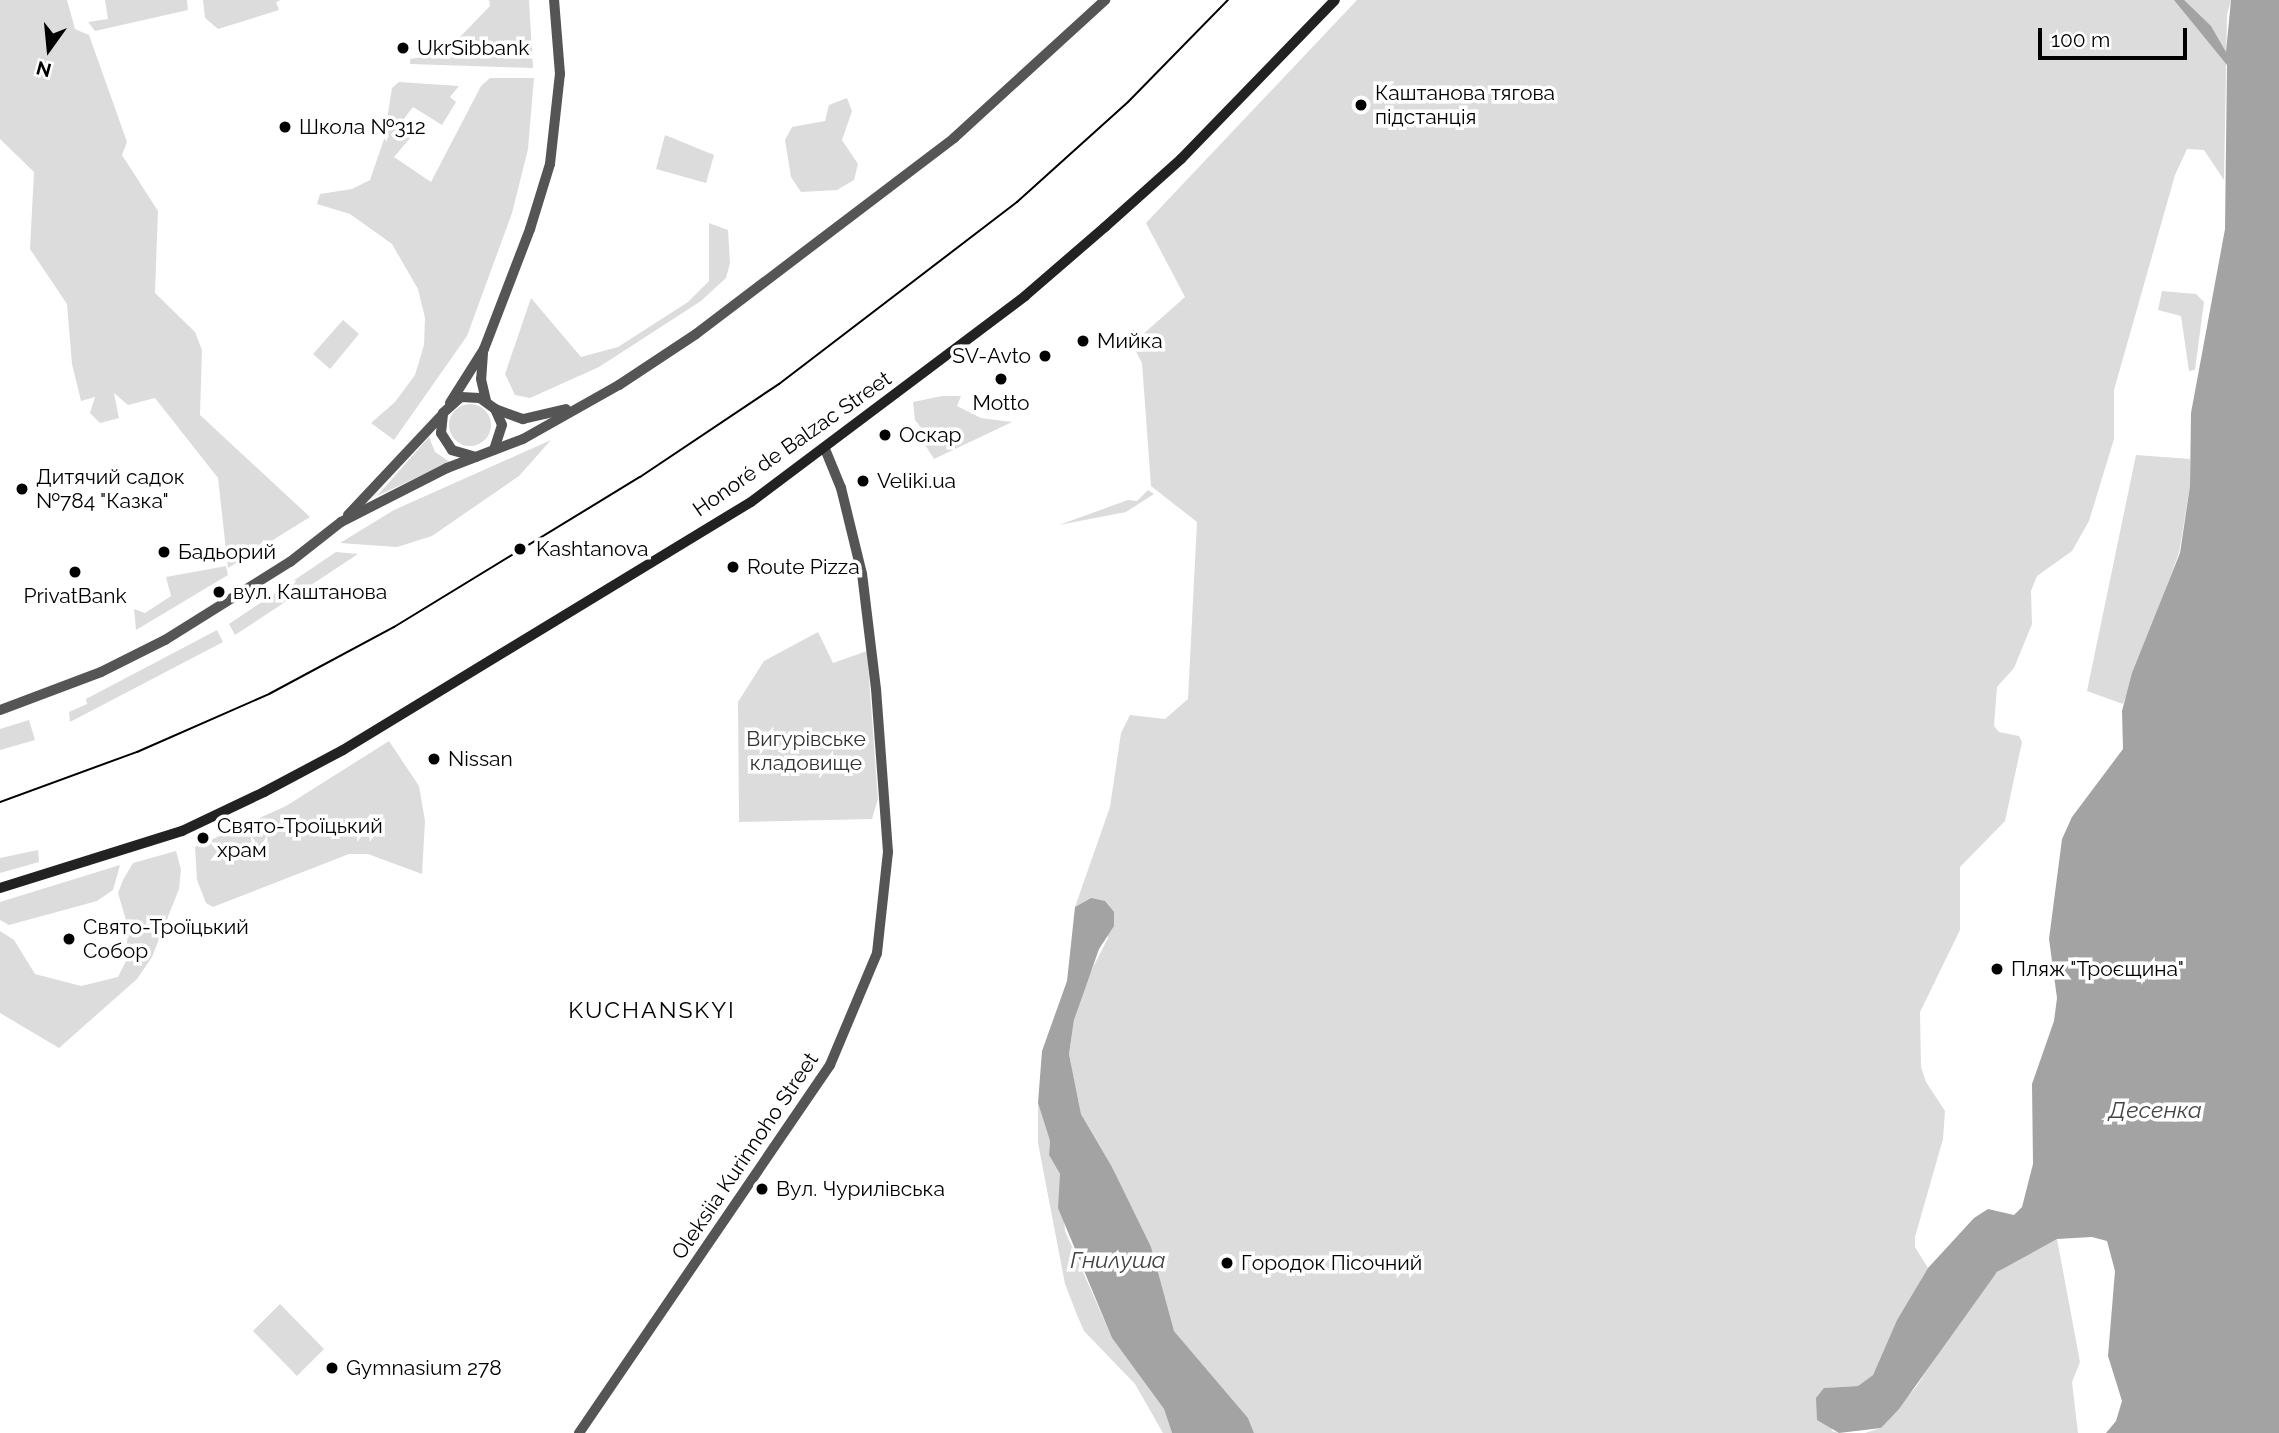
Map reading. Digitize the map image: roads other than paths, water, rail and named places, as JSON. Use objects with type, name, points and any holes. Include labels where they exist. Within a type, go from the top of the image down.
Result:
[{"type":"main road","name":"Honoré de Balzac Street","points":[[0,888],[182,831],[264,792],[343,750],[727,517],[825,449],[1025,296],[1181,159],[1335,0]]},
{"type":"street","points":[[0,710],[101,672],[165,640],[290,562],[341,522],[443,413],[484,349],[530,229],[550,164],[560,74],[554,0]]},
{"type":"street","points":[[341,522],[447,468],[480,457],[586,402],[696,334],[954,138],[1105,0]]},
{"type":"street","points":[[484,349],[481,379],[486,401]]},
{"type":"street","points":[[450,404],[468,396],[486,401],[495,409],[502,425],[494,450]]},
{"type":"street","points":[[495,409],[534,419],[586,402]]},
{"type":"street","points":[[443,413],[441,433],[446,445],[463,455],[480,457]]},
{"type":"street","name":"Oleksiia Kurinnoho Street","points":[[579,1433],[830,1065],[880,939],[887,821],[868,615],[841,488],[825,449]]},
{"type":"water","name":"Десенка","points":[[2174,0],[2184,0],[2211,26],[2226,52],[2231,0],[2279,0],[2279,1433],[2106,1433],[2116,1421],[2122,1401],[2108,1356],[2115,1271],[2107,1241],[2092,1237],[2057,1239],[1997,1272],[1899,1409],[1881,1428],[1839,1433],[1817,1420],[1816,1398],[1824,1388],[1858,1386],[1873,1375],[1897,1320],[1928,1268],[1974,1218],[1988,1209],[2014,1215],[2022,1207],[2033,1164],[2032,1084],[2054,1021],[2057,998],[2049,939],[2062,839],[2072,817],[2123,749],[2122,711],[2132,673],[2180,553],[2190,486],[2191,413],[2225,229],[2227,65]]},
{"type":"water","name":"Гнилуша","points":[[1091,898],[1105,901],[1114,912],[1114,926],[1099,949],[1074,1020],[1069,1054],[1081,1114],[1112,1167],[1151,1247],[1174,1331],[1248,1418],[1254,1433],[1172,1433],[1164,1409],[1112,1338],[1058,1208],[1060,1174],[1049,1155],[1050,1141],[1038,1103],[1042,1051],[1067,981],[1075,907]]},
{"type":"tram line","points":[[0,802],[137,752],[269,694],[394,627],[640,477],[779,384],[1017,202],[1128,102],[1228,0]]},
{"type":"place","name":"UkrSibbank","points":[[403,48]]},
{"type":"place","name":"Каштанова тягова пiдстанцiя","points":[[1361,105]]},
{"type":"place","name":"Школа №312","points":[[285,127]]},
{"type":"place","name":"Мийка","points":[[1083,341]]},
{"type":"place","name":"SV-Avto","points":[[1045,356]]},
{"type":"place","name":"Motto","points":[[1001,379]]},
{"type":"place","name":"Оскар","points":[[885,435]]},
{"type":"place","name":"Veliki.ua","points":[[863,481]]},
{"type":"place","name":"Дитячий садок №784 \"Казка\"","points":[[22,489]]},
{"type":"place","name":"Kashtanova","points":[[520,549]]},
{"type":"place","name":"Бадьорий","points":[[164,552]]},
{"type":"place","name":"Route Pizza","points":[[733,567]]},
{"type":"place","name":"PrivatBank","points":[[75,572]]},
{"type":"place","name":"вул. Каштанова","points":[[219,592]]},
{"type":"place","name":"Nissan","points":[[434,759]]},
{"type":"place","name":"Свято-Троїцький храм","points":[[203,838]]},
{"type":"place","name":"Свято-Троїцький Собор","points":[[69,939]]},
{"type":"place","name":"Пляж \"Троєщина\"","points":[[1997,969]]},
{"type":"place","name":"Вул. Чурилівська","points":[[762,1189]]},
{"type":"place","name":"Городок Пісочний","points":[[1227,1263]]},
{"type":"place","name":"Gymnasium 278","points":[[332,1368]]},
{"type":"district","name":"KUCHANSKYI","points":[[652,1010]]},
{"type":"park label","name":"Вигурівське кладовище","points":[[806,751]]}]
